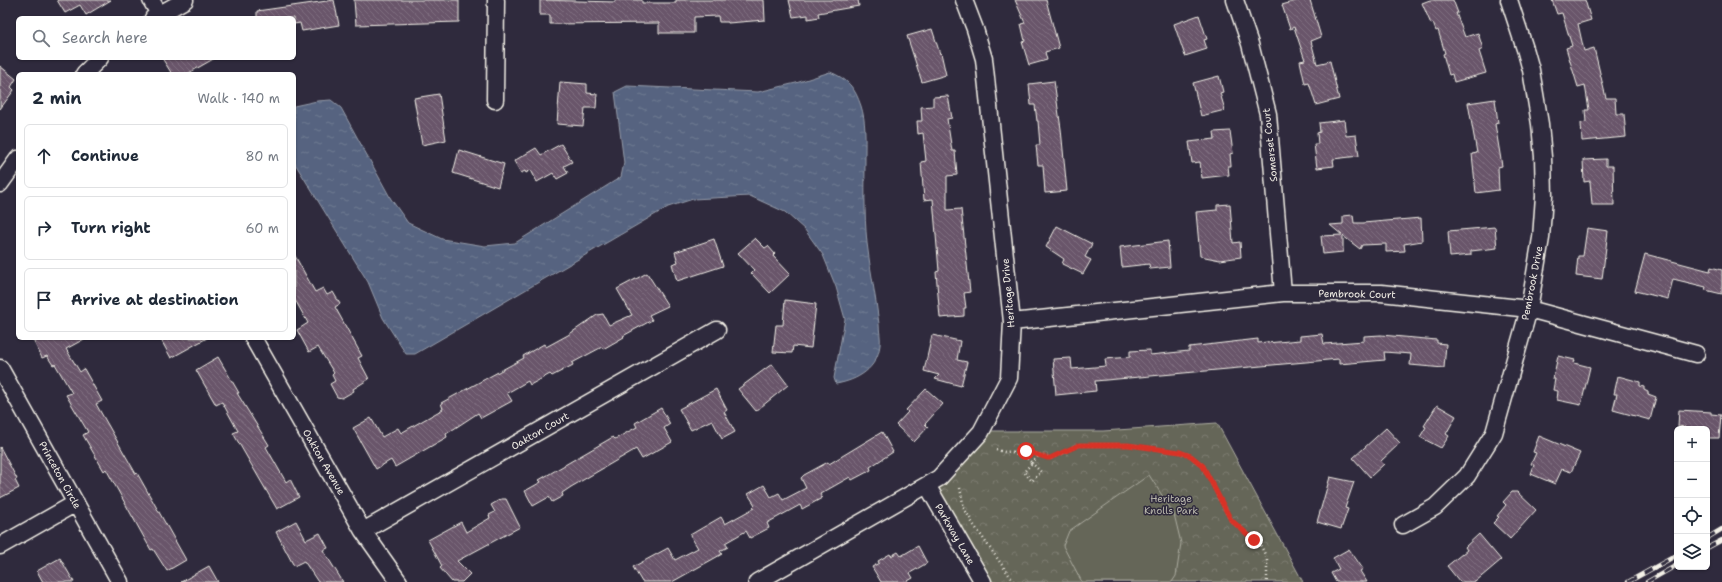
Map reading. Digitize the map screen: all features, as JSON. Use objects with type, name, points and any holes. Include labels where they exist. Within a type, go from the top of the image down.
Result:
[{"type":"street","points":[[154,11],[185,0]]},
{"type":"street","points":[[495,100],[496,0]]},
{"type":"street","name":"Heritage Drive","points":[[757,582],[939,478],[981,432],[1009,378],[1012,322],[984,60],[975,29],[964,0]]},
{"type":"street","name":"Somerset Court","points":[[1235,0],[1250,44],[1268,114],[1283,293]]},
{"type":"street","name":"Pembrook Drive","points":[[1403,525],[1435,507],[1467,476],[1494,433],[1529,309],[1541,238],[1544,196],[1543,157],[1540,124],[1531,70],[1509,0]]},
{"type":"street","points":[[86,72],[98,60]]},
{"type":"street","points":[[0,184],[16,162]]},
{"type":"street","name":"Pembrook Court","points":[[1012,322],[1283,293],[1381,293],[1529,309],[1696,354]]},
{"type":"street","name":"Oakton Court","points":[[363,531],[717,330]]},
{"type":"street","name":"Oakton Avenue","points":[[254,340],[363,531],[399,582]]},
{"type":"street","name":"Princeton Circle","points":[[0,368],[120,582]]},
{"type":"street","name":"Parkway Lane","points":[[927,485],[983,582]]},
{"type":"street","points":[[0,546],[76,503]]},
{"type":"path","points":[[996,450],[1011,452],[1026,451],[1050,458],[1079,445],[1128,445],[1180,452],[1191,456],[1203,466],[1231,520],[1258,543],[1263,550],[1267,559],[1267,582]]},
{"type":"path","points":[[1011,452],[1028,459],[1032,463],[1041,472],[1032,481],[1024,472],[1032,463],[1039,455]]},
{"type":"path","points":[[960,488],[964,508],[973,524],[1014,582]]},
{"type":"green space","name":"Heritage Knolls Park","points":[[1217,423],[1303,582],[992,582],[931,487],[987,431],[1103,431]]},
{"type":"green space","points":[[1149,475],[1174,514],[1181,543],[1176,576],[1172,582],[1082,582],[1063,546],[1069,531]]},
{"type":"water","points":[[830,72],[842,78],[850,85],[856,94],[864,118],[866,232],[878,314],[880,345],[875,361],[871,367],[852,380],[836,384],[834,378],[845,319],[836,287],[823,255],[805,230],[785,212],[750,196],[693,199],[668,207],[415,354],[406,354],[383,318],[368,282],[296,165],[296,106],[317,101],[331,100],[341,108],[391,199],[408,223],[442,239],[485,246],[515,243],[621,177],[624,163],[615,92],[627,86],[758,92],[796,83]]},
{"type":"building","points":[[57,0],[111,0],[86,15],[80,5],[65,13]]},
{"type":"building","points":[[334,0],[339,25],[302,31],[300,23],[296,24],[296,16],[257,16],[257,11]]},
{"type":"building","points":[[354,0],[459,0],[459,22],[356,25]]},
{"type":"building","points":[[540,0],[615,2],[615,0],[642,0],[642,3],[676,3],[676,0],[764,0],[765,20],[728,23],[719,22],[718,16],[694,17],[694,33],[659,33],[659,23],[550,24],[550,15],[540,15]]},
{"type":"building","points":[[789,0],[858,0],[859,6],[818,13],[819,17],[808,19],[808,15],[793,17]]},
{"type":"building","points":[[1015,0],[1046,0],[1059,48],[1045,52],[1047,60],[1029,65],[1022,42],[1025,41],[1021,24],[1025,23]]},
{"type":"building","points":[[1299,0],[1310,0],[1321,37],[1311,41],[1317,64],[1330,61],[1339,99],[1316,105],[1309,83],[1305,84],[1300,61],[1305,60],[1294,27],[1290,29],[1282,5]]},
{"type":"building","points":[[1430,0],[1453,0],[1465,37],[1478,33],[1483,49],[1479,51],[1486,73],[1454,82],[1452,74],[1449,75],[1443,54],[1445,53],[1438,30],[1436,31],[1433,23],[1431,24],[1422,3]]},
{"type":"building","points":[[1552,0],[1585,0],[1591,20],[1578,24],[1584,51],[1594,48],[1606,98],[1615,98],[1616,114],[1624,114],[1626,137],[1582,141],[1581,123],[1586,122],[1585,110],[1589,110],[1585,85],[1578,87],[1566,48],[1572,46],[1562,13],[1557,14]]},
{"type":"building","points":[[1199,15],[1207,39],[1204,40],[1207,49],[1185,56],[1174,24]]},
{"type":"building","points":[[932,29],[940,54],[941,53],[946,75],[922,82],[907,36]]},
{"type":"building","points":[[163,60],[212,60],[190,72],[171,72]]},
{"type":"building","points":[[0,66],[16,79],[11,87],[14,90],[0,109]]},
{"type":"building","points":[[1219,76],[1223,92],[1220,93],[1225,110],[1201,116],[1193,83]]},
{"type":"building","points":[[1054,81],[1061,129],[1067,191],[1045,193],[1043,165],[1038,165],[1036,145],[1040,145],[1038,121],[1035,105],[1031,105],[1029,84]]},
{"type":"building","points":[[560,82],[587,84],[587,93],[597,94],[596,108],[585,108],[583,126],[557,124]]},
{"type":"building","points":[[439,94],[446,140],[422,145],[414,98]]},
{"type":"building","points":[[948,96],[952,118],[947,119],[952,151],[955,151],[957,175],[947,176],[947,210],[961,209],[970,292],[964,293],[966,308],[964,308],[964,316],[940,318],[936,272],[939,271],[933,199],[924,200],[921,162],[926,161],[923,133],[918,134],[917,121],[922,121],[921,107],[933,106],[933,97]]},
{"type":"building","points":[[1495,99],[1498,123],[1495,124],[1502,166],[1498,167],[1499,190],[1476,193],[1472,154],[1477,153],[1468,103]]},
{"type":"building","points":[[1344,120],[1346,136],[1356,135],[1359,156],[1333,159],[1334,166],[1317,168],[1314,144],[1318,144],[1317,133],[1320,132],[1319,123]]},
{"type":"building","points":[[1230,131],[1233,153],[1230,154],[1231,166],[1228,166],[1229,175],[1202,178],[1200,162],[1192,163],[1189,142],[1215,139],[1214,132]]},
{"type":"building","points":[[561,144],[572,162],[564,166],[568,173],[557,179],[553,173],[537,182],[531,170],[526,173],[525,171],[521,173],[514,161],[536,148],[541,155]]},
{"type":"building","points":[[459,150],[504,164],[498,187],[453,173]]},
{"type":"building","points":[[1606,159],[1606,166],[1613,166],[1614,205],[1592,205],[1590,181],[1584,182],[1583,160]]},
{"type":"building","points":[[1230,204],[1233,243],[1240,242],[1241,257],[1220,260],[1200,256],[1196,212],[1217,210],[1217,205]]},
{"type":"building","points":[[1353,215],[1354,223],[1421,218],[1422,241],[1404,244],[1405,251],[1386,252],[1386,244],[1362,245],[1360,249],[1343,236],[1343,252],[1323,254],[1321,236],[1342,235],[1330,225],[1343,224],[1343,216]]},
{"type":"building","points":[[1057,226],[1092,244],[1085,257],[1091,260],[1083,274],[1062,264],[1064,259],[1046,247]]},
{"type":"building","points":[[1495,227],[1497,248],[1471,251],[1471,255],[1450,257],[1448,231]]},
{"type":"building","points":[[1587,228],[1608,231],[1602,279],[1576,276],[1578,256],[1583,256]]},
{"type":"building","points":[[755,238],[765,248],[768,246],[775,254],[773,256],[790,274],[770,293],[751,273],[754,270],[738,253]]},
{"type":"building","points":[[714,239],[723,266],[677,281],[672,264],[678,262],[675,252]]},
{"type":"building","points":[[1168,241],[1170,267],[1150,269],[1149,264],[1122,267],[1120,247]]},
{"type":"building","points":[[1645,254],[1710,271],[1711,267],[1722,270],[1722,294],[1705,290],[1706,287],[1673,279],[1668,299],[1635,291]]},
{"type":"building","points":[[296,258],[315,292],[323,288],[327,295],[333,292],[340,304],[335,307],[362,356],[358,358],[369,379],[342,398],[337,397],[330,384],[335,381],[332,375],[334,373],[318,347],[309,352],[297,330],[308,323],[296,302]]},
{"type":"building","points":[[647,273],[668,306],[649,315],[652,320],[603,349],[602,347],[572,363],[573,365],[552,376],[550,374],[530,385],[528,381],[507,393],[512,401],[481,418],[478,413],[446,434],[447,437],[395,467],[391,460],[376,469],[353,428],[371,418],[382,437],[398,428],[401,433],[443,409],[441,403],[524,358],[523,356],[544,344],[546,347],[568,335],[597,315],[603,314],[609,325],[632,315],[617,289]]},
{"type":"building","points":[[785,300],[816,304],[811,348],[793,346],[792,353],[773,352],[776,325],[783,325]]},
{"type":"building","points":[[1322,334],[1324,344],[1364,341],[1364,336],[1381,335],[1437,340],[1437,343],[1446,344],[1444,368],[1410,365],[1411,354],[1384,352],[1385,360],[1339,364],[1339,359],[1095,381],[1096,391],[1056,395],[1053,359],[1071,358],[1072,369],[1106,366],[1105,359],[1130,357],[1130,351],[1150,350],[1150,355],[1189,351],[1189,347],[1258,339],[1258,343],[1300,340],[1300,336]]},
{"type":"building","points":[[932,335],[960,341],[957,360],[967,362],[961,386],[935,379],[939,375],[924,371]]},
{"type":"building","points":[[33,340],[82,340],[66,349],[80,372],[84,369],[102,401],[96,404],[186,560],[167,571],[153,549],[151,550],[106,469],[104,471],[83,435],[88,432],[66,395],[72,393],[55,364],[53,365],[47,356],[42,358]]},
{"type":"building","points":[[161,340],[203,340],[171,358]]},
{"type":"building","points":[[1558,356],[1575,360],[1574,363],[1590,367],[1581,405],[1557,400],[1558,391],[1553,390],[1555,379],[1553,379]]},
{"type":"building","points":[[218,357],[239,393],[237,393],[269,445],[266,447],[286,482],[290,479],[299,497],[277,509],[233,433],[238,431],[222,402],[216,405],[196,370]]},
{"type":"building","points":[[772,364],[788,385],[756,411],[738,389]]},
{"type":"building","points":[[1618,376],[1640,382],[1640,386],[1644,387],[1644,390],[1648,392],[1648,394],[1656,397],[1650,420],[1613,410],[1617,394],[1614,394]]},
{"type":"building","points":[[716,389],[727,410],[724,412],[735,432],[722,439],[712,420],[691,430],[679,409]]},
{"type":"building","points":[[926,389],[943,404],[925,424],[928,427],[914,442],[896,425],[908,412],[906,410]]},
{"type":"building","points":[[1437,405],[1456,416],[1446,434],[1449,436],[1441,448],[1420,437],[1426,427],[1424,426]]},
{"type":"building","points":[[661,408],[670,424],[664,428],[672,442],[642,459],[636,449],[571,487],[562,493],[563,496],[552,502],[549,497],[533,506],[525,491],[541,482],[539,480],[613,437],[615,439],[637,427],[635,423]]},
{"type":"building","points":[[1679,410],[1711,412],[1711,414],[1721,415],[1719,438],[1710,438],[1710,426],[1678,426]]},
{"type":"building","points":[[1386,428],[1400,443],[1381,461],[1384,464],[1370,477],[1353,458]]},
{"type":"building","points":[[882,432],[893,452],[870,467],[871,470],[852,480],[850,477],[820,494],[822,498],[802,509],[800,505],[767,523],[769,528],[750,538],[746,531],[725,543],[728,547],[720,551],[722,554],[672,582],[642,582],[633,567],[668,548],[675,560],[698,548],[690,535],[721,517],[725,524],[754,508],[753,507],[755,505],[748,494],[764,485],[771,497],[779,493],[783,500],[806,488],[801,478],[804,475],[828,462],[829,464]]},
{"type":"building","points":[[1539,436],[1580,453],[1571,472],[1562,469],[1555,484],[1531,474],[1534,465],[1531,464],[1536,453],[1533,452]]},
{"type":"building","points":[[0,447],[17,479],[15,480],[19,488],[0,498]]},
{"type":"building","points":[[1330,477],[1354,482],[1345,508],[1348,509],[1341,529],[1317,522]]},
{"type":"building","points":[[1512,492],[1517,492],[1536,510],[1510,539],[1493,523],[1499,517],[1497,516],[1506,505],[1503,502]]},
{"type":"building","points":[[501,499],[506,499],[520,527],[457,561],[470,574],[462,582],[452,582],[440,568],[442,566],[428,540],[461,522],[466,532],[490,518],[489,515],[495,512],[491,505]]},
{"type":"building","points":[[296,521],[306,540],[320,533],[328,548],[323,550],[343,582],[318,582],[304,561],[294,566],[276,532]]},
{"type":"building","points":[[1479,534],[1501,560],[1475,582],[1460,582],[1447,566],[1467,550],[1465,547]]},
{"type":"building","points":[[918,546],[927,563],[910,573],[913,578],[906,582],[881,582],[872,567],[879,563],[878,561],[890,554],[891,556],[898,552],[901,556]]},
{"type":"building","points":[[1349,549],[1363,569],[1360,571],[1367,582],[1336,582],[1331,573],[1339,569],[1333,558]]},
{"type":"building","points":[[60,558],[74,582],[43,582],[37,571]]},
{"type":"building","points":[[209,566],[218,582],[181,582]]},
{"type":"railway","points":[[1710,536],[1722,529]]},
{"type":"railway","points":[[1710,546],[1722,540]]},
{"type":"railway","points":[[1628,582],[1674,557]]},
{"type":"railway","points":[[1647,582],[1674,567]]},
{"type":"route","points":[[1026,451],[1050,458],[1079,445],[1128,445],[1180,452],[1191,456],[1203,466],[1231,520],[1254,540]]}]
